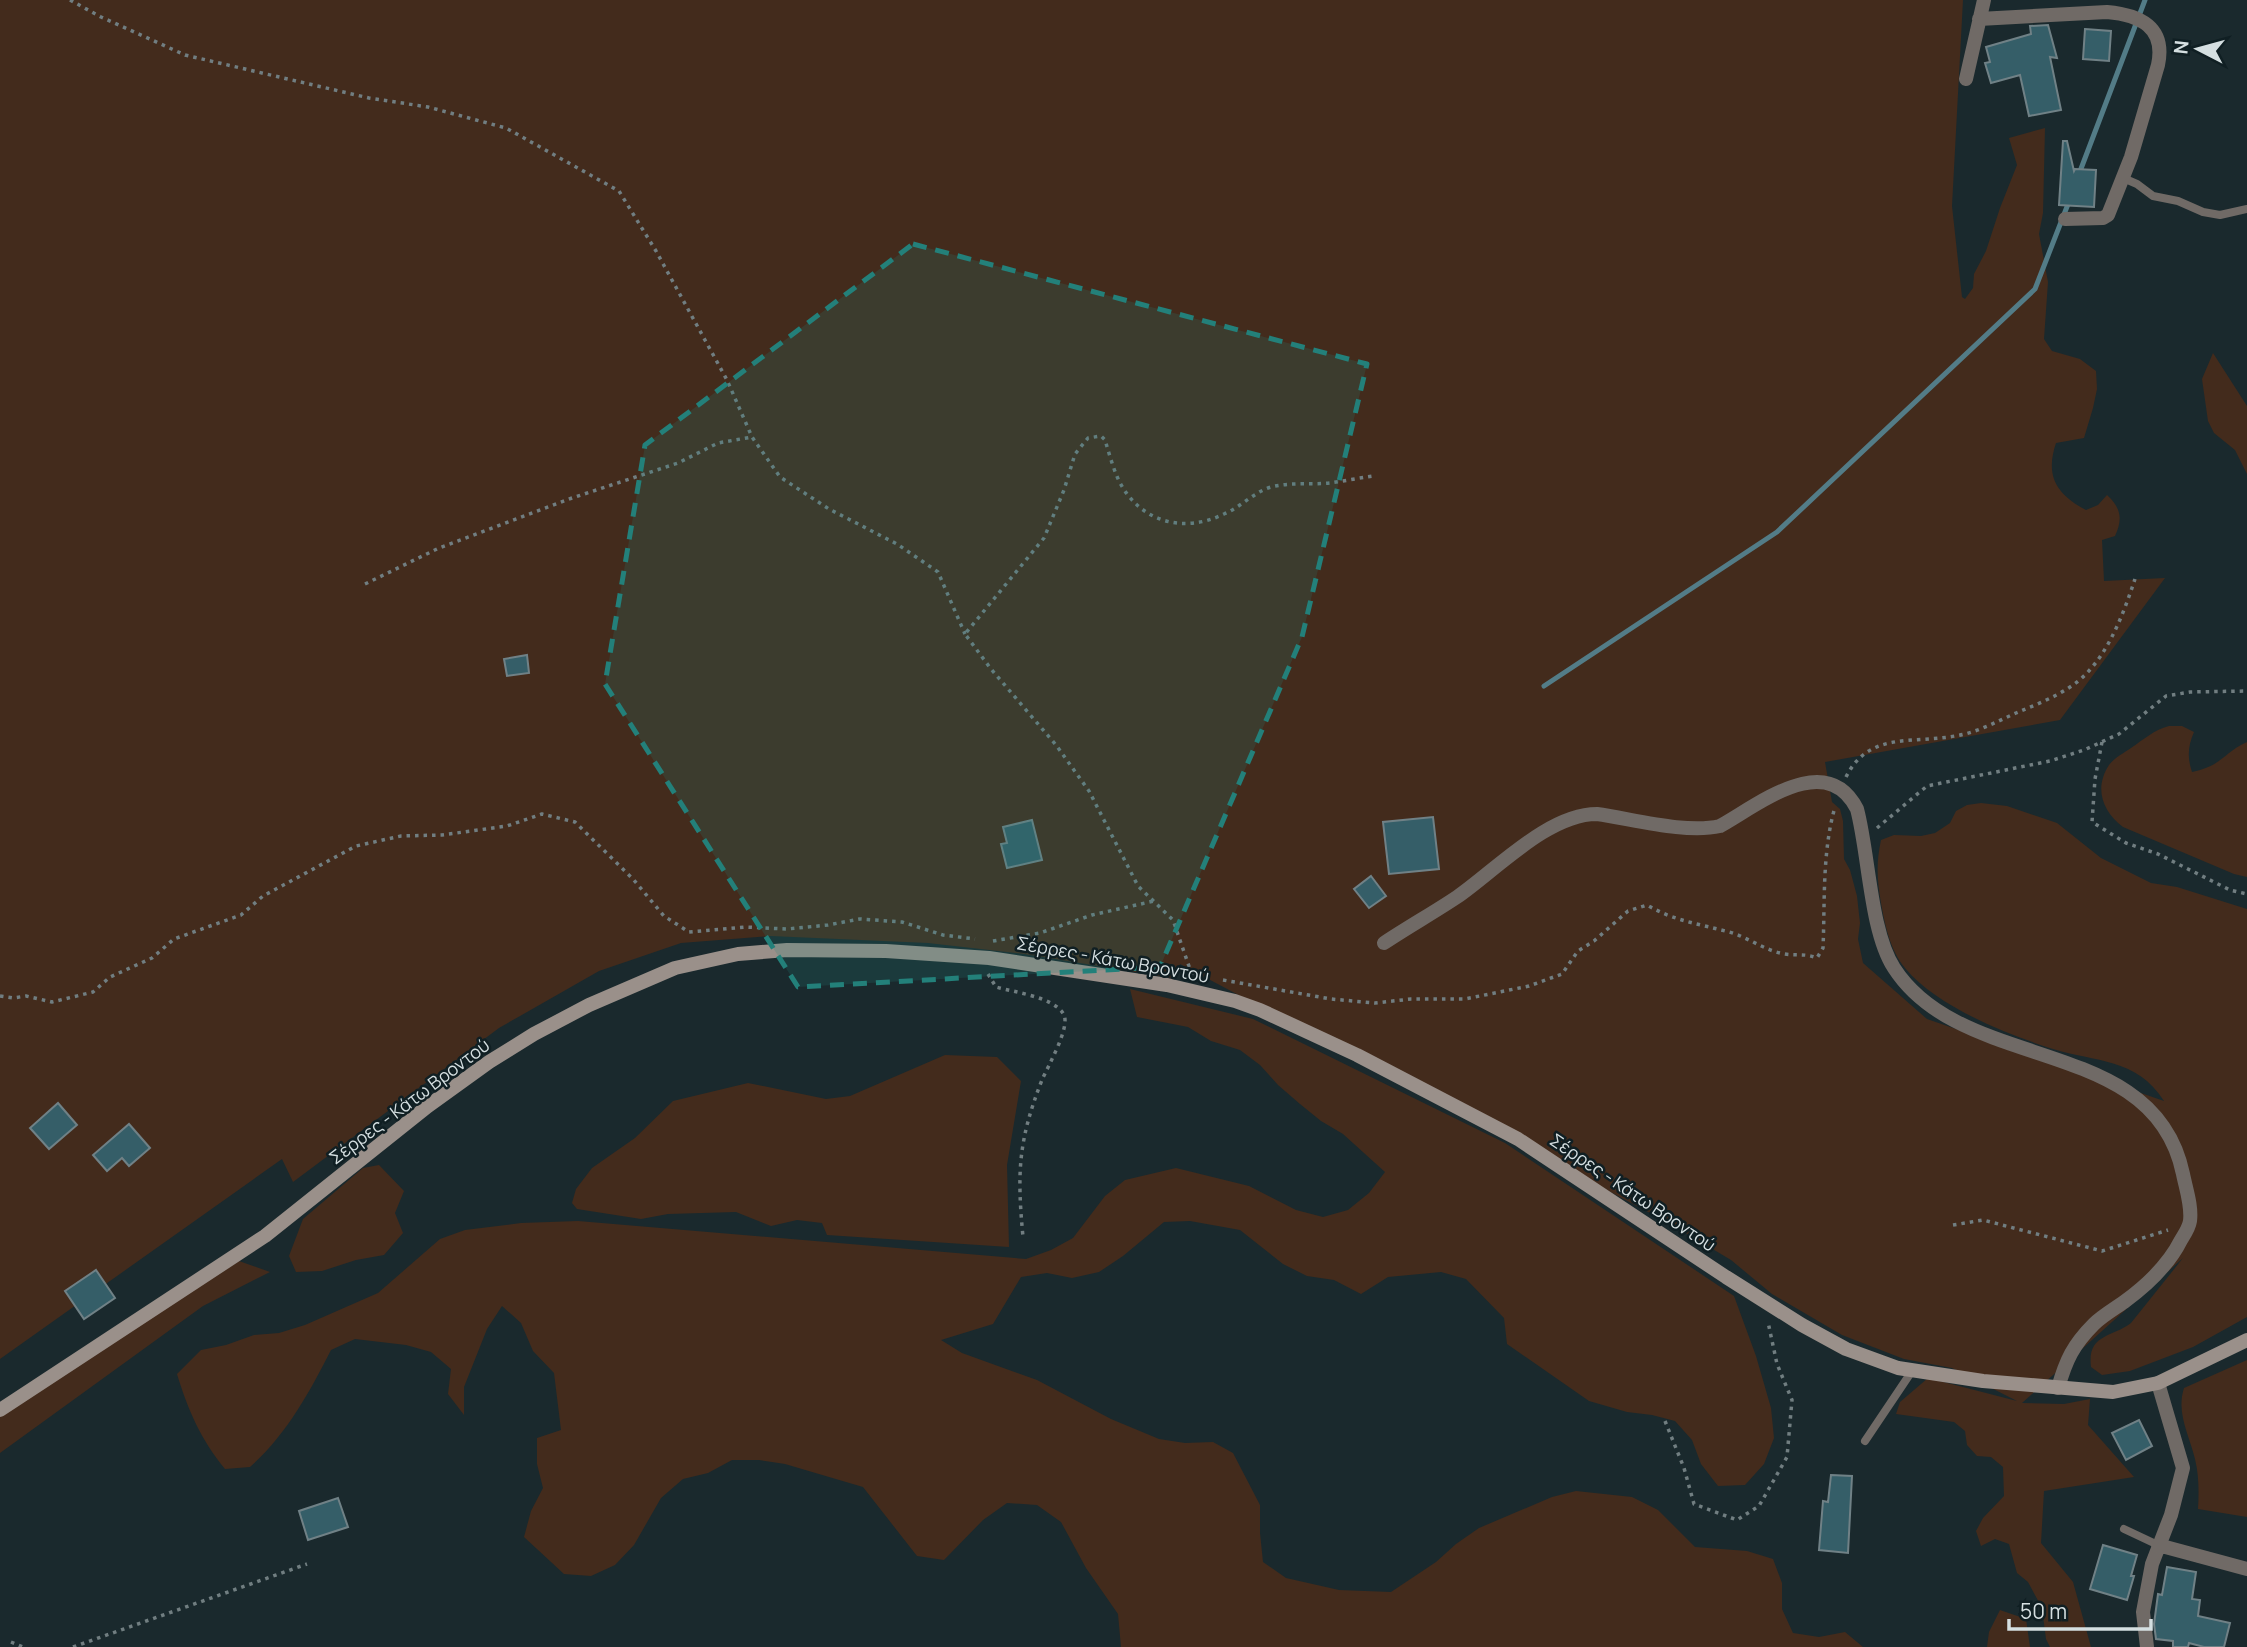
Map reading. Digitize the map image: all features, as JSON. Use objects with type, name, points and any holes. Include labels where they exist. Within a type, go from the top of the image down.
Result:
[{"type":"street","points":[[1966,79],[1984,0]]},
{"type":"street","points":[[1979,19],[2107,12],[2126,7],[2152,28],[2158,39],[2160,51],[2154,78],[2123,178],[2108,215],[2103,218],[2065,219]]},
{"type":"street","points":[[1384,943],[1457,897],[1519,850],[1569,819],[1583,814],[1694,829],[1712,828],[1787,788],[1809,782],[1834,784],[1841,788],[1857,808],[1883,947],[1894,969],[1926,1005],[1965,1028],[2108,1079],[2134,1095],[2154,1113],[2168,1133],[2180,1159],[2189,1202],[2190,1223],[2177,1248],[2140,1290],[2094,1323],[2066,1359],[2058,1388]]},
{"type":"street","name":"Σέρρες - Κάτω Βροντού","points":[[0,1410],[265,1236],[428,1106],[489,1062],[534,1034],[589,1005],[675,968],[738,954],[787,950],[851,950],[989,958],[1167,985],[1235,1001],[1286,1021],[1518,1139],[1765,1303],[1846,1349],[1912,1371],[1983,1381],[2113,1392],[2158,1383],[2247,1340]]},
{"type":"street","points":[[2147,1647],[2143,1625],[2144,1602],[2152,1564],[2171,1515],[2183,1468],[2158,1383]]},
{"type":"street","points":[[2158,1545],[2247,1569]]},
{"type":"lane","points":[[2123,178],[2154,196],[2178,201],[2203,212],[2220,215],[2247,209]]},
{"type":"lane","points":[[1865,1441],[1912,1371]]},
{"type":"lane","points":[[2124,1529],[2158,1545]]},
{"type":"path","points":[[70,0],[185,55],[369,99],[428,107],[506,128],[618,191],[656,251],[727,380],[752,438],[780,477],[829,509],[897,544],[937,572],[965,634],[1056,745],[1089,790],[1138,886],[1173,920],[1193,977]]},
{"type":"path","points":[[965,634],[1044,538],[1065,491],[1075,454],[1088,438],[1101,436],[1105,440],[1118,478],[1136,504],[1146,513],[1178,523],[1201,522],[1224,514],[1269,488],[1329,483],[1373,475]]},
{"type":"path","points":[[365,584],[439,548],[572,498],[678,463],[718,443],[752,438]]},
{"type":"path","points":[[1216,979],[1331,999],[1375,1003],[1411,999],[1465,999],[1529,986],[1562,974],[1578,951],[1594,941],[1628,911],[1647,905],[1684,922],[1731,932],[1751,943],[1784,954],[1808,954],[1816,958],[1823,948],[1830,834],[1841,788],[1852,765],[1867,750],[1884,744],[1973,732],[2058,695],[2075,684],[2095,662],[2111,637],[2134,579]]},
{"type":"path","points":[[1863,837],[1927,786],[2050,761],[2102,742],[2131,725],[2166,696],[2190,692],[2247,691]]},
{"type":"path","points":[[2102,742],[2095,779],[2092,822],[2126,843],[2158,855],[2230,890],[2247,894]]},
{"type":"path","points":[[0,996],[26,996],[52,1002],[93,992],[110,977],[152,958],[174,939],[241,915],[263,896],[356,846],[401,836],[442,835],[507,826],[542,814],[575,822],[633,879],[664,916],[689,932],[745,927],[787,929],[860,919],[902,922],[943,935],[996,941],[1040,933],[1092,915],[1154,901]]},
{"type":"path","points":[[989,958],[988,974],[996,986],[1047,1002],[1060,1011],[1065,1021],[1041,1083],[1020,1154],[1018,1187],[1023,1237]]},
{"type":"path","points":[[1953,1225],[1983,1220],[2102,1251],[2190,1223]]},
{"type":"path","points":[[1665,1422],[1684,1468],[1694,1504],[1737,1520],[1759,1506],[1787,1457],[1792,1400],[1777,1364],[1765,1303]]},
{"type":"path","points":[[73,1647],[307,1564]]},
{"type":"path","points":[[10,1642],[23,1647]]},
{"type":"highlighted area","points":[[913,244],[1367,364],[1302,637],[1160,967],[798,987],[605,684],[645,445]]},
{"type":"shaded area","points":[[0,0],[1963,0],[1952,206],[1962,297],[1965,299],[1973,288],[1974,274],[1986,251],[2017,165],[2009,138],[2045,128],[2043,213],[2039,234],[2048,282],[2044,339],[2052,351],[2080,359],[2096,371],[2097,389],[2084,438],[2056,443],[2053,474],[2060,490],[2086,510],[2098,505],[2107,495],[2118,509],[2120,519],[2115,536],[2102,540],[2104,581],[2165,578],[2060,720],[1825,762],[1832,802],[1840,809],[1843,821],[1844,859],[1857,896],[1860,923],[1858,939],[1863,963],[1927,1019],[2164,1101],[2153,1087],[2128,1069],[2053,1049],[1994,1027],[1953,1006],[1918,982],[1900,961],[1886,928],[1878,879],[1881,840],[1894,835],[1921,836],[1935,833],[1950,823],[1956,811],[1967,805],[1981,803],[2007,806],[2057,823],[2101,858],[2151,883],[2177,887],[2247,909],[2247,1317],[2193,1347],[2130,1371],[2102,1375],[2091,1367],[2093,1348],[2097,1343],[2131,1323],[2183,1258],[2022,1403],[2064,1404],[2090,1399],[2088,1425],[2134,1477],[2044,1491],[2041,1543],[2073,1582],[2091,1647],[2050,1647],[2046,1639],[2042,1608],[2028,1582],[2017,1573],[2009,1544],[1995,1539],[1981,1546],[1976,1531],[1983,1518],[2004,1496],[2003,1467],[1991,1457],[1977,1456],[1967,1445],[1965,1431],[1954,1422],[1896,1414],[1900,1402],[1928,1378],[2017,1401],[1952,1368],[1904,1359],[1842,1335],[1772,1294],[1731,1260],[1669,1223],[1180,964],[1173,978],[1024,954],[928,943],[771,936],[681,943],[599,971],[499,1028],[293,1182],[282,1159],[0,1359]]},
{"type":"shaded area","points":[[2213,353],[2247,406],[2247,474],[2235,450],[2214,433],[2208,421],[2202,379]]},
{"type":"shaded area","points":[[2169,726],[2182,726],[2194,732],[2189,752],[2192,772],[2216,763],[2247,742],[2247,877],[2123,827],[2105,806],[2101,791],[2104,774],[2109,765],[2149,735]]},
{"type":"shaded area","points":[[1130,989],[1253,1019],[1505,1143],[1734,1296],[1771,1408],[1774,1438],[1764,1464],[1745,1485],[1718,1486],[1701,1464],[1692,1440],[1675,1421],[1627,1412],[1589,1401],[1507,1344],[1504,1318],[1466,1279],[1441,1272],[1388,1277],[1361,1294],[1334,1280],[1307,1276],[1283,1264],[1240,1230],[1190,1221],[1164,1222],[1099,1272],[1072,1278],[1047,1273],[1021,1277],[993,1324],[941,1340],[962,1353],[1037,1380],[1111,1419],[1159,1439],[1185,1443],[1213,1442],[1233,1453],[1260,1505],[1263,1562],[1286,1578],[1339,1590],[1391,1592],[1436,1562],[1479,1528],[1552,1497],[1576,1491],[1632,1497],[1658,1510],[1695,1547],[1747,1551],[1773,1559],[1782,1583],[1782,1609],[1793,1633],[1819,1637],[1845,1632],[1863,1647],[1121,1647],[1118,1614],[1086,1568],[1061,1522],[1037,1505],[1007,1503],[983,1520],[944,1560],[917,1556],[863,1487],[785,1464],[759,1460],[732,1460],[708,1473],[683,1479],[661,1498],[634,1545],[615,1565],[591,1576],[564,1574],[524,1537],[531,1511],[543,1488],[537,1464],[537,1438],[561,1430],[554,1373],[533,1351],[521,1323],[502,1306],[487,1329],[464,1387],[464,1415],[448,1394],[451,1369],[431,1352],[406,1345],[355,1339],[331,1350],[286,1427],[250,1467],[225,1469],[196,1424],[177,1374],[201,1350],[254,1335],[279,1333],[305,1325],[378,1293],[440,1239],[465,1230],[521,1223],[578,1221],[1026,1259],[1073,1238],[1105,1196],[1125,1180],[1176,1168],[1249,1186],[1296,1210],[1323,1217],[1348,1210],[1369,1193],[1385,1172],[1343,1134],[1300,1104],[1260,1065],[1240,1050],[1211,1041],[1188,1027],[1137,1017]]},
{"type":"shaded area","points":[[945,1055],[997,1057],[1021,1081],[1007,1165],[1009,1247],[827,1235],[822,1223],[797,1220],[771,1226],[736,1212],[668,1214],[641,1219],[577,1209],[572,1203],[576,1189],[592,1168],[635,1138],[673,1101],[748,1083],[826,1099],[850,1096]]},
{"type":"shaded area","points":[[379,1165],[404,1191],[395,1213],[403,1233],[384,1255],[356,1260],[322,1271],[296,1272],[289,1256],[303,1219],[363,1168]]},
{"type":"shaded area","points":[[239,1261],[270,1272],[203,1306],[0,1453],[0,1416]]},
{"type":"shaded area","points":[[2247,1360],[2247,1517],[2198,1509],[2196,1465],[2184,1423],[2182,1397],[2184,1388]]},
{"type":"shaded area","points":[[2000,1610],[2026,1619],[2030,1647],[1987,1647],[1989,1632]]},
{"type":"building","points":[[2048,25],[2057,58],[2050,57],[2061,110],[2029,116],[2020,75],[1991,83],[1985,63],[1990,62],[1986,47],[2031,34],[2030,26]]},
{"type":"building","points":[[2085,29],[2111,31],[2109,61],[2083,59]]},
{"type":"building","points":[[2063,141],[2067,141],[2074,171],[2096,170],[2094,207],[2059,205]]},
{"type":"building","points":[[527,655],[529,673],[507,676],[504,659]]},
{"type":"building","points":[[1433,817],[1439,869],[1389,874],[1383,822]]},
{"type":"building","points":[[1032,820],[1042,860],[1007,868],[1001,844],[1007,843],[1003,827]]},
{"type":"building","points":[[1371,876],[1386,896],[1369,908],[1354,889]]},
{"type":"building","points":[[58,1103],[77,1125],[49,1149],[30,1128]]},
{"type":"building","points":[[129,1124],[150,1148],[129,1166],[122,1158],[107,1171],[93,1155]]},
{"type":"building","points":[[96,1270],[115,1298],[84,1319],[65,1291]]},
{"type":"building","points":[[2139,1420],[2152,1446],[2126,1460],[2112,1433]]},
{"type":"building","points":[[1831,1475],[1852,1476],[1848,1553],[1819,1550],[1823,1501],[1828,1502]]},
{"type":"building","points":[[338,1498],[348,1527],[308,1540],[299,1511]]},
{"type":"building","points":[[2103,1545],[2137,1555],[2127,1600],[2090,1589]]},
{"type":"building","points":[[2167,1567],[2196,1572],[2192,1599],[2200,1600],[2198,1616],[2230,1623],[2224,1647],[2204,1647],[2189,1643],[2188,1647],[2173,1647],[2173,1641],[2156,1639],[2154,1624],[2158,1594],[2162,1595]]},
{"type":"waterway","points":[[2079,174],[2145,0]]},
{"type":"waterway","points":[[1544,686],[1777,532],[2035,289],[2070,199]]}]
